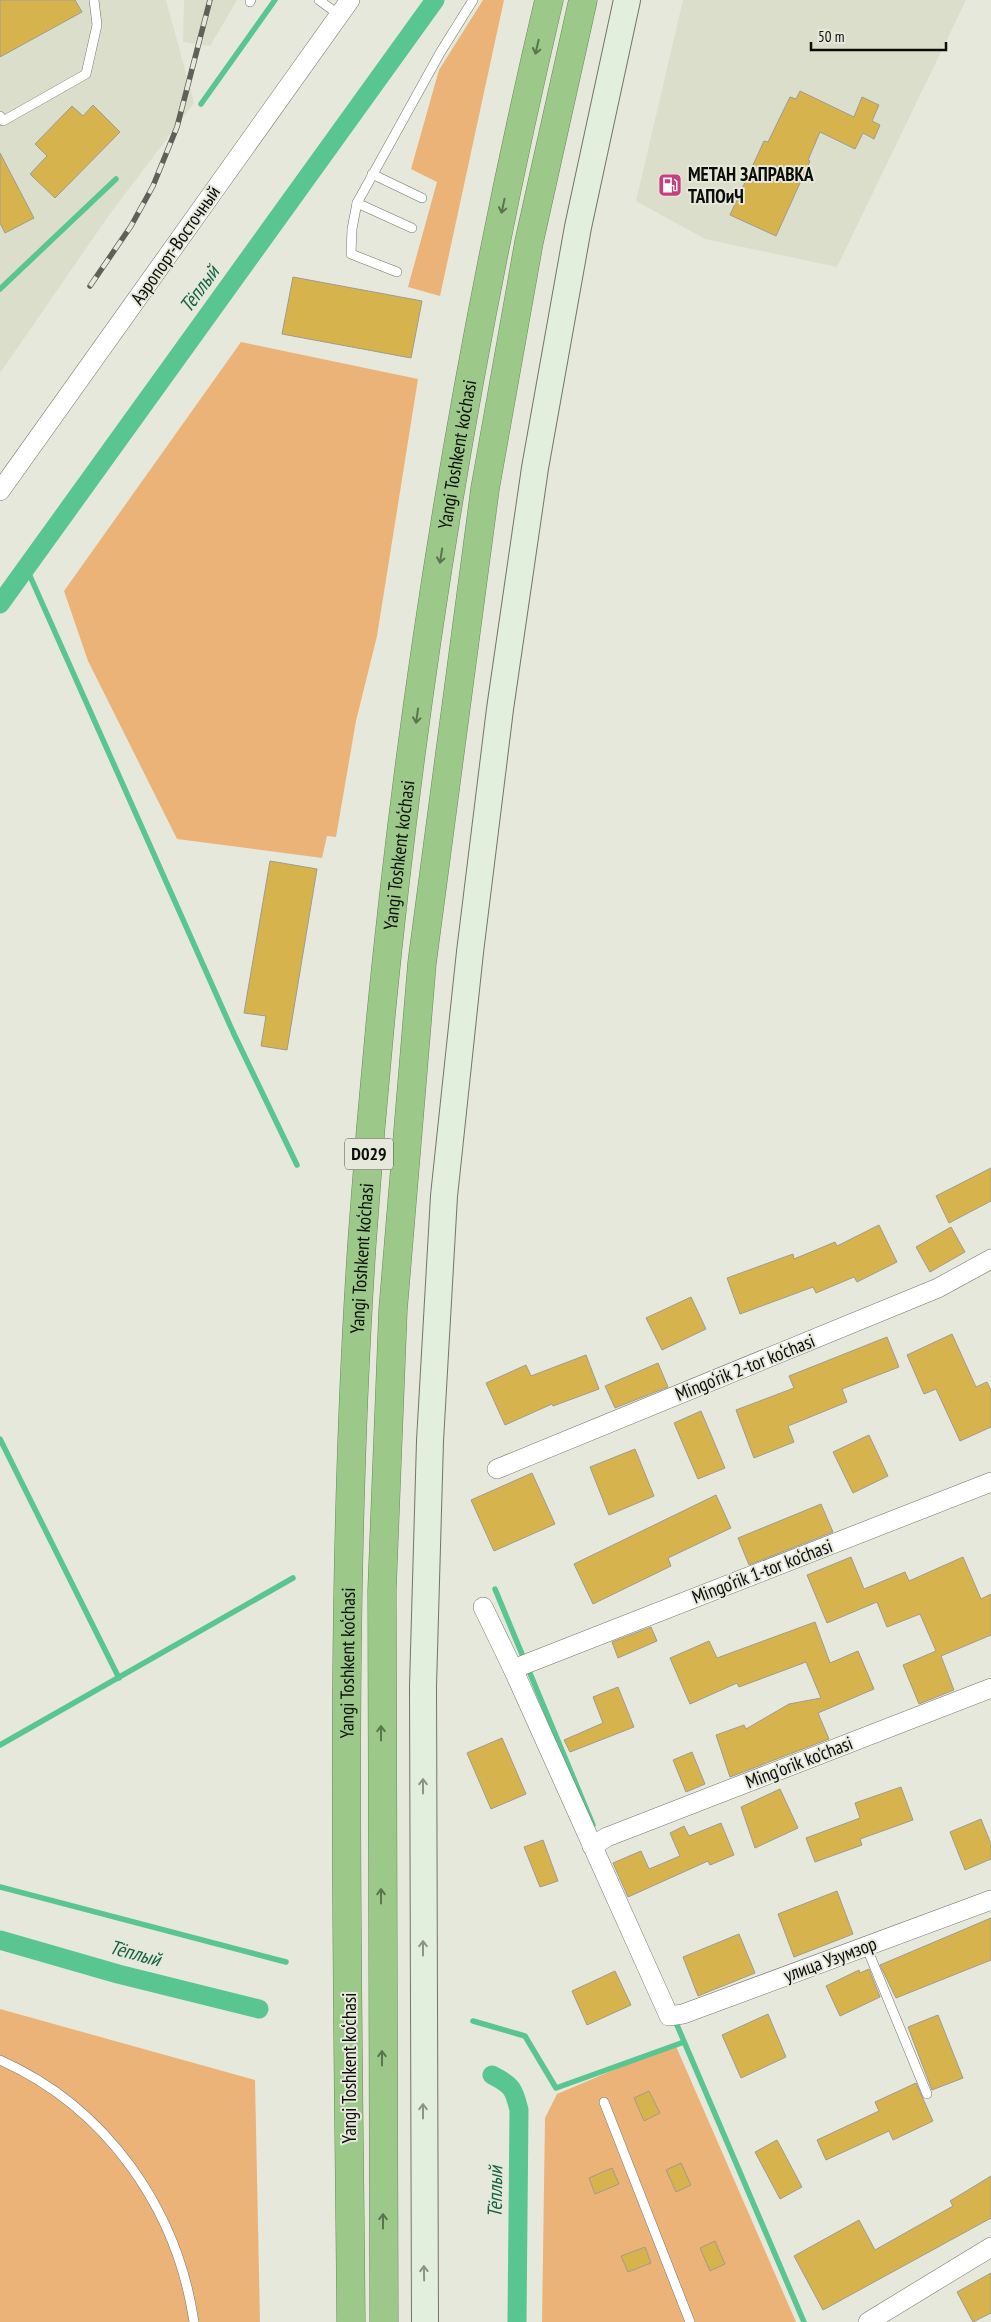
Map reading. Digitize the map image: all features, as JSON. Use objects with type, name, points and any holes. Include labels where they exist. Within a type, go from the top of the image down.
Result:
[{"type":"highway","name":"Yangi Toshkent ko‘chasi","points":[[351,2322],[347,1780],[349,1590],[353,1442],[362,1256],[373,1100],[391,916],[432,612],[496,238],[548,0]]},
{"type":"highway","name":"Yangi Toshkent ko‘chasi","points":[[384,2322],[382,1580],[393,1310],[421,972],[444,786],[485,489],[529,242],[583,0]]},
{"type":"main road","points":[[425,2322],[423,1686],[430,1442],[444,1196],[471,942],[505,672],[535,468],[578,226],[627,0]]},
{"type":"street","name":"Аэропорт-Восточный","points":[[0,491],[344,8]]},
{"type":"street","name":"Mingo‘rik 2-tor ko‘chasi","points":[[497,1469],[938,1288],[991,1259]]},
{"type":"street","name":"Mingo‘rik 1-tor ko‘chasi","points":[[513,1670],[991,1482]]},
{"type":"street","points":[[483,1607],[600,1842]]},
{"type":"street","name":"Ming'orik ko'chasi","points":[[600,1842],[991,1688]]},
{"type":"street","name":"улица Узумзор","points":[[600,1842],[676,2015],[991,1900]]},
{"type":"street","points":[[868,2322],[991,2246]]},
{"type":"lane","points":[[0,116],[3,121],[86,74],[97,25],[94,0]]},
{"type":"lane","points":[[320,0],[344,8]]},
{"type":"lane","points":[[398,272],[351,254],[352,229],[357,203],[440,53],[473,0]]},
{"type":"lane","points":[[372,174],[422,198]]},
{"type":"lane","points":[[357,203],[412,228]]},
{"type":"lane","points":[[866,1946],[927,2094]]},
{"type":"lane","points":[[0,2060],[29,2074],[74,2106],[102,2132],[132,2165],[163,2217],[176,2247],[186,2278],[194,2322]]},
{"type":"lane","points":[[604,2102],[690,2322]]},
{"type":"shaded area","points":[[0,0],[166,0],[194,103],[109,215],[0,373]]},
{"type":"shaded area","points":[[184,0],[237,0],[210,46],[183,42]]},
{"type":"shaded area","points":[[483,0],[504,0],[440,296],[408,287],[437,182],[411,169],[439,70]]},
{"type":"shaded area","points":[[683,0],[966,0],[837,267],[705,239],[636,201]]},
{"type":"shaded area","points":[[241,342],[418,379],[377,636],[356,721],[336,837],[327,836],[322,858],[177,839],[88,661],[64,591]]},
{"type":"shaded area","points":[[0,2009],[255,2080],[260,2322],[0,2322]]},
{"type":"shaded area","points":[[675,2044],[796,2322],[542,2322],[545,2118],[557,2094]]},
{"type":"building","points":[[0,0],[75,0],[82,12],[0,57]]},
{"type":"building","points":[[800,91],[854,117],[862,97],[879,105],[872,121],[880,125],[874,139],[863,133],[855,149],[820,132],[808,160],[810,161],[776,236],[730,215],[764,141],[768,142],[790,97],[796,99]]},
{"type":"building","points":[[93,105],[120,132],[55,198],[30,174],[47,156],[35,144],[72,106],[83,116]]},
{"type":"building","points":[[0,153],[34,218],[5,233],[0,223]]},
{"type":"building","points":[[293,277],[422,301],[411,358],[282,334]]},
{"type":"building","points":[[270,861],[317,869],[287,1050],[261,1046],[266,1016],[244,1013]]},
{"type":"building","points":[[991,1168],[991,1201],[949,1223],[936,1196]]},
{"type":"building","points":[[879,1225],[897,1262],[857,1282],[854,1277],[816,1293],[813,1287],[740,1314],[727,1278],[793,1254],[794,1259],[835,1242],[837,1246]]},
{"type":"building","points":[[951,1227],[965,1252],[930,1272],[916,1247]]},
{"type":"building","points":[[691,1297],[706,1329],[662,1350],[646,1318]]},
{"type":"building","points":[[952,1334],[976,1387],[987,1382],[991,1390],[991,1427],[960,1441],[936,1389],[924,1394],[907,1355]]},
{"type":"building","points":[[887,1337],[899,1367],[842,1389],[847,1402],[788,1426],[794,1442],[754,1458],[736,1410],[794,1388],[789,1376]]},
{"type":"building","points":[[586,1355],[599,1389],[553,1406],[552,1404],[505,1425],[486,1383],[526,1365],[531,1376]]},
{"type":"building","points":[[658,1363],[668,1387],[615,1408],[605,1386]]},
{"type":"building","points":[[701,1411],[725,1468],[698,1479],[674,1423]]},
{"type":"building","points":[[869,1435],[888,1476],[853,1493],[833,1452]]},
{"type":"building","points":[[635,1449],[654,1496],[609,1515],[590,1467]]},
{"type":"building","points":[[532,1473],[555,1524],[494,1551],[471,1500]]},
{"type":"building","points":[[716,1495],[731,1528],[668,1558],[671,1566],[593,1604],[574,1564]]},
{"type":"building","points":[[821,1504],[833,1532],[749,1565],[738,1538]]},
{"type":"building","points":[[851,1557],[864,1589],[905,1572],[909,1581],[963,1557],[981,1599],[991,1594],[991,1635],[941,1656],[954,1690],[919,1704],[903,1665],[936,1651],[920,1614],[887,1627],[877,1602],[827,1623],[807,1575]]},
{"type":"building","points":[[815,1622],[830,1663],[858,1651],[874,1689],[818,1713],[829,1739],[730,1777],[716,1735],[744,1725],[746,1729],[789,1704],[821,1698],[806,1662],[739,1687],[737,1683],[690,1704],[670,1658],[709,1641],[717,1658]]},
{"type":"building","points":[[651,1627],[657,1641],[618,1658],[612,1642]]},
{"type":"building","points":[[618,1687],[634,1727],[570,1752],[564,1740],[603,1723],[593,1697]]},
{"type":"building","points":[[502,1738],[526,1794],[491,1809],[467,1753]]},
{"type":"building","points":[[692,1752],[705,1784],[686,1792],[673,1760]]},
{"type":"building","points":[[901,1787],[913,1820],[860,1839],[862,1845],[815,1862],[806,1838],[860,1818],[855,1803]]},
{"type":"building","points":[[780,1789],[798,1828],[755,1848],[741,1807]]},
{"type":"building","points":[[981,1819],[991,1844],[991,1859],[965,1870],[950,1832]]},
{"type":"building","points":[[721,1823],[734,1855],[710,1865],[708,1861],[628,1897],[613,1863],[641,1851],[649,1869],[680,1856],[670,1833],[684,1826],[689,1836]]},
{"type":"building","points":[[543,1840],[558,1881],[540,1887],[524,1847]]},
{"type":"building","points":[[837,1891],[853,1934],[794,1957],[778,1914]]},
{"type":"building","points":[[991,1918],[991,1960],[896,1998],[880,1965]]},
{"type":"building","points":[[739,1934],[755,1973],[698,1996],[683,1957]]},
{"type":"building","points":[[869,1969],[880,1997],[840,2016],[826,1986],[859,1970],[860,1973]]},
{"type":"building","points":[[615,1971],[631,2005],[587,2025],[572,1991]]},
{"type":"building","points":[[768,2014],[786,2057],[741,2078],[722,2035]]},
{"type":"building","points":[[938,2015],[963,2078],[932,2090],[908,2027]]},
{"type":"building","points":[[916,2083],[933,2121],[893,2140],[889,2131],[826,2160],[817,2140],[879,2111],[875,2102]]},
{"type":"building","points":[[649,2091],[660,2113],[644,2121],[634,2098]]},
{"type":"building","points":[[777,2140],[802,2187],[780,2199],[755,2152]]},
{"type":"building","points":[[681,2163],[691,2185],[676,2192],[666,2170]]},
{"type":"building","points":[[612,2168],[619,2184],[595,2194],[589,2178]]},
{"type":"building","points":[[991,2176],[991,2218],[823,2310],[794,2256],[859,2220],[875,2250],[953,2206],[950,2201]]},
{"type":"building","points":[[715,2241],[725,2264],[710,2271],[700,2248]]},
{"type":"building","points":[[645,2247],[651,2263],[628,2272],[621,2256]]},
{"type":"building","points":[[991,2273],[991,2313],[973,2322],[957,2292]]},
{"type":"waterway","points":[[201,104],[275,0]]},
{"type":"waterway","name":"Тёплый","points":[[0,604],[435,0]]},
{"type":"waterway","points":[[0,289],[116,179]]},
{"type":"waterway","points":[[26,567],[233,1032],[297,1165]]},
{"type":"waterway","points":[[0,1439],[119,1678]]},
{"type":"waterway","points":[[0,1745],[293,1578]]},
{"type":"waterway","points":[[495,1589],[593,1825]]},
{"type":"waterway","points":[[0,1887],[286,1962]]},
{"type":"waterway","name":"Тёплый","points":[[0,1940],[118,1974],[259,2009]]},
{"type":"waterway","points":[[674,2018],[804,2322]]},
{"type":"waterway","points":[[473,2021],[525,2036],[556,2088],[684,2042]]},
{"type":"waterway","name":"Тёплый","points":[[492,2075],[511,2088],[519,2110],[517,2322]]},
{"type":"railway","points":[[90,286],[131,226],[153,186],[177,127],[210,0]]},
{"type":"place","name":"МЕТАН ЗАПРАВКА ТАПОиЧ","points":[[670,185]]}]
